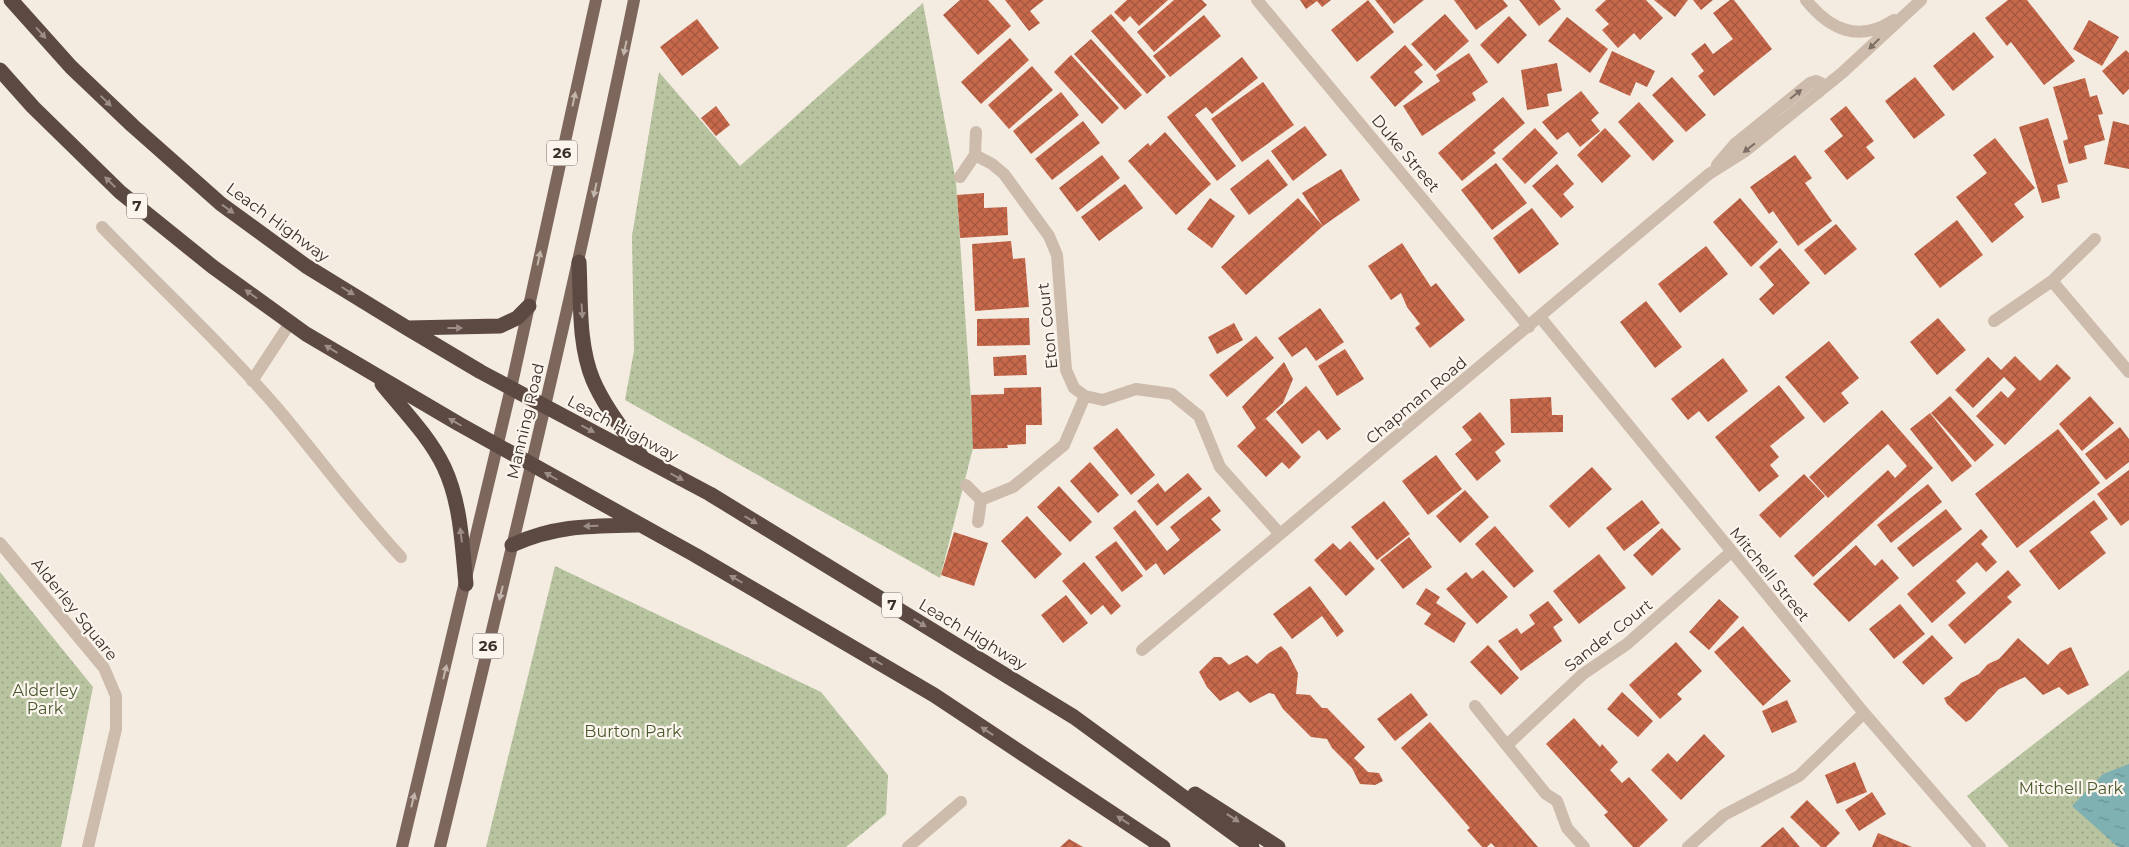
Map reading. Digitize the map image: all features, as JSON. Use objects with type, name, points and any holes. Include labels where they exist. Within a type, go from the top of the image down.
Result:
[{"type":"highway","name":"Leach Highway","points":[[11,0],[71,67],[133,126],[221,204],[306,266],[407,328],[511,388],[710,494],[1074,717],[1252,847]]},
{"type":"highway","name":"7","points":[[0,70],[33,107],[120,192],[213,267],[290,323],[497,446],[694,555],[934,695],[1163,847]]},
{"type":"highway","points":[[579,262],[584,343],[592,378],[600,396],[643,459]]},
{"type":"highway","points":[[407,328],[500,326],[517,318],[529,306]]},
{"type":"highway","points":[[373,374],[407,414],[444,467],[453,490],[458,512],[466,584]]},
{"type":"highway","points":[[512,545],[533,535],[577,526],[640,525]]},
{"type":"highway","points":[[1074,717],[1278,847]]},
{"type":"main road","name":"Manning Road","points":[[402,847],[466,584],[511,388],[596,0]]},
{"type":"main road","name":"Manning Road","points":[[440,847],[579,262],[634,0]]},
{"type":"street","name":"Duke Street","points":[[1257,0],[1529,327]]},
{"type":"street","name":"Chapman Road","points":[[1806,0],[1831,25],[1851,31],[1869,31],[1888,24],[1909,10]]},
{"type":"street","name":"Chapman Road","points":[[1142,650],[1709,174],[1744,152],[1818,93],[1868,50],[1921,0]]},
{"type":"street","points":[[960,177],[975,155],[976,132]]},
{"type":"street","name":"Eton Court","points":[[975,155],[992,164],[1004,174],[1049,236],[1057,255],[1066,370],[1074,388],[1085,396]]},
{"type":"street","points":[[102,227],[200,324],[252,381],[381,536],[401,557]]},
{"type":"street","points":[[1994,321],[2052,280],[2095,239]]},
{"type":"street","points":[[2052,280],[2129,372]]},
{"type":"street","name":"Mitchell Street","points":[[1540,317],[1864,713],[1980,847]]},
{"type":"street","points":[[252,381],[290,323]]},
{"type":"street","points":[[981,500],[1013,487],[1064,445],[1085,396],[1103,400],[1136,389],[1172,394],[1199,416],[1220,467],[1280,534]]},
{"type":"street","points":[[966,485],[981,500]]},
{"type":"street","points":[[978,522],[981,500]]},
{"type":"street","name":"Alderley Square","points":[[0,543],[104,668],[116,696],[116,728],[88,847]]},
{"type":"street","name":"Sander Court","points":[[1507,744],[1583,674],[1628,644],[1731,552]]},
{"type":"street","points":[[1475,706],[1546,794],[1557,801],[1567,828],[1584,847]]},
{"type":"street","points":[[1688,847],[1724,815],[1799,776],[1864,713]]},
{"type":"street","points":[[908,847],[961,802]]},
{"type":"green space","points":[[923,3],[956,182],[974,444],[940,578],[625,400],[634,351],[632,236],[659,72],[740,166]]},
{"type":"green space","name":"Burton Park","points":[[555,566],[821,692],[888,775],[886,814],[846,847],[486,847]]},
{"type":"green space","name":"Alderley Park","points":[[0,572],[93,687],[61,847],[0,847]]},
{"type":"green space","name":"Mitchell Park","points":[[2129,670],[2129,847],[2009,847],[1967,796]]},
{"type":"water","points":[[2129,764],[2129,847],[2118,847],[2072,806],[2103,774]]},
{"type":"building","points":[[960,0],[988,0],[1011,26],[978,55],[943,15]]},
{"type":"building","points":[[1005,0],[1044,0],[1030,11],[1040,23],[1029,31]]},
{"type":"building","points":[[1127,0],[1168,0],[1139,26],[1130,16],[1124,22],[1114,12]]},
{"type":"building","points":[[1174,0],[1202,0],[1207,5],[1154,52],[1137,32]]},
{"type":"building","points":[[1300,0],[1331,0],[1322,7],[1317,1],[1306,9]]},
{"type":"building","points":[[1368,0],[1394,32],[1357,62],[1331,30]]},
{"type":"building","points":[[1375,0],[1424,0],[1394,24]]},
{"type":"building","points":[[1454,0],[1503,0],[1508,6],[1476,30]]},
{"type":"building","points":[[1519,0],[1554,0],[1561,9],[1539,26]]},
{"type":"building","points":[[1606,0],[1646,0],[1663,18],[1640,40],[1634,33],[1618,48],[1602,30],[1609,24],[1595,10]]},
{"type":"building","points":[[1654,0],[1688,0],[1675,17]]},
{"type":"building","points":[[1693,0],[1713,0],[1701,10]]},
{"type":"building","points":[[1730,0],[1734,0],[1772,49],[1714,96],[1698,76],[1704,71],[1691,54],[1705,43],[1713,54],[1733,39],[1713,13]]},
{"type":"building","points":[[2008,0],[2027,0],[2075,61],[2044,85],[2011,42],[2007,46],[1985,18]]},
{"type":"building","points":[[1111,14],[1166,77],[1147,94],[1091,31]]},
{"type":"building","points":[[1445,14],[1469,41],[1435,71],[1411,44]]},
{"type":"building","points":[[1204,15],[1221,36],[1170,77],[1153,56]]},
{"type":"building","points":[[1509,16],[1527,35],[1498,64],[1480,45]]},
{"type":"building","points":[[1567,17],[1608,49],[1590,73],[1548,41]]},
{"type":"building","points":[[697,19],[719,48],[682,76],[660,47]]},
{"type":"building","points":[[2089,20],[2119,37],[2102,66],[2073,49]]},
{"type":"building","points":[[1974,32],[1994,57],[1953,91],[1933,66]]},
{"type":"building","points":[[1010,38],[1029,60],[981,104],[961,82]]},
{"type":"building","points":[[1091,39],[1142,95],[1125,110],[1074,54]]},
{"type":"building","points":[[1405,45],[1423,65],[1414,72],[1423,82],[1395,107],[1370,77]]},
{"type":"building","points":[[2126,50],[2129,53],[2129,89],[2123,95],[2102,71]]},
{"type":"building","points":[[1612,51],[1655,71],[1647,87],[1636,82],[1630,96],[1599,82]]},
{"type":"building","points":[[1469,53],[1488,82],[1472,93],[1476,100],[1422,136],[1403,106],[1440,81],[1436,75]]},
{"type":"building","points":[[1071,55],[1119,108],[1102,124],[1054,72]]},
{"type":"building","points":[[1242,57],[1258,78],[1212,114],[1206,107],[1195,115],[1236,166],[1217,181],[1167,117]]},
{"type":"building","points":[[1557,63],[1562,91],[1547,94],[1549,106],[1527,110],[1521,70]]},
{"type":"building","points":[[1032,66],[1053,90],[1009,129],[988,105]]},
{"type":"building","points":[[1672,77],[1706,115],[1686,132],[1652,95]]},
{"type":"building","points":[[1915,77],[1945,115],[1914,139],[1885,101]]},
{"type":"building","points":[[2085,78],[2090,97],[2097,95],[2103,114],[2098,115],[2105,140],[2084,146],[2087,159],[2069,164],[2063,141],[2068,139],[2053,87]]},
{"type":"building","points":[[1263,82],[1294,125],[1242,162],[1211,119]]},
{"type":"building","points":[[1581,91],[1599,113],[1591,120],[1600,131],[1580,147],[1568,132],[1557,140],[1542,122]]},
{"type":"building","points":[[1061,92],[1079,115],[1031,154],[1013,131]]},
{"type":"building","points":[[1503,97],[1525,123],[1493,150],[1496,153],[1462,181],[1438,153]]},
{"type":"building","points":[[1639,102],[1674,141],[1653,161],[1618,122]]},
{"type":"building","points":[[716,106],[730,125],[716,136],[701,118]]},
{"type":"building","points":[[1846,106],[1874,141],[1866,147],[1875,158],[1847,180],[1824,151],[1843,136],[1830,119]]},
{"type":"building","points":[[2048,118],[2068,182],[2057,185],[2060,198],[2042,203],[2019,127]]},
{"type":"building","points":[[1083,121],[1100,143],[1052,180],[1035,159]]},
{"type":"building","points":[[2113,121],[2129,125],[2129,169],[2104,164]]},
{"type":"building","points":[[1305,126],[1327,155],[1293,181],[1271,151]]},
{"type":"building","points":[[1535,128],[1558,153],[1525,184],[1502,159]]},
{"type":"building","points":[[1605,128],[1631,156],[1602,183],[1577,155]]},
{"type":"building","points":[[1165,132],[1211,184],[1176,215],[1128,161],[1148,143],[1150,146]]},
{"type":"building","points":[[1995,138],[2035,188],[2014,204],[2024,217],[1992,243],[1956,197],[1987,173],[1973,155]]},
{"type":"building","points":[[1102,155],[1120,178],[1077,212],[1059,188]]},
{"type":"building","points":[[1795,155],[1812,178],[1805,183],[1832,221],[1798,246],[1773,211],[1769,214],[1750,187]]},
{"type":"building","points":[[1268,159],[1288,185],[1249,215],[1230,189]]},
{"type":"building","points":[[1496,163],[1527,203],[1492,230],[1461,190]]},
{"type":"building","points":[[1557,164],[1574,184],[1563,194],[1574,207],[1561,218],[1532,186]]},
{"type":"building","points":[[1341,169],[1360,200],[1323,226],[1302,193]]},
{"type":"building","points":[[1125,184],[1143,208],[1099,241],[1081,217]]},
{"type":"building","points":[[984,193],[984,208],[1007,207],[1008,235],[960,238],[957,195]]},
{"type":"building","points":[[1210,198],[1235,216],[1212,248],[1187,229]]},
{"type":"building","points":[[1298,198],[1323,226],[1246,295],[1221,267]]},
{"type":"building","points":[[1740,198],[1778,242],[1751,267],[1713,222]]},
{"type":"building","points":[[1532,208],[1559,244],[1519,274],[1493,238]]},
{"type":"building","points":[[1957,220],[1983,255],[1940,288],[1914,254]]},
{"type":"building","points":[[1836,224],[1857,249],[1825,275],[1804,250]]},
{"type":"building","points":[[1011,241],[1013,259],[1025,258],[1029,307],[975,311],[972,244]]},
{"type":"building","points":[[1402,243],[1431,287],[1436,283],[1465,320],[1430,348],[1415,328],[1420,324],[1407,307],[1401,293],[1391,300],[1368,266]]},
{"type":"building","points":[[1706,246],[1728,274],[1680,313],[1658,284]]},
{"type":"building","points":[[1780,248],[1810,283],[1773,315],[1759,299],[1774,285],[1759,267]]},
{"type":"building","points":[[1646,301],[1682,347],[1655,368],[1620,322]]},
{"type":"building","points":[[1320,308],[1344,342],[1316,361],[1306,347],[1292,357],[1278,338]]},
{"type":"building","points":[[1029,318],[1030,345],[977,346],[977,319]]},
{"type":"building","points":[[1938,318],[1966,350],[1937,375],[1910,342]]},
{"type":"building","points":[[1234,323],[1243,340],[1217,354],[1208,337]]},
{"type":"building","points":[[1256,336],[1274,358],[1227,397],[1209,375]]},
{"type":"building","points":[[1829,341],[1859,378],[1841,393],[1849,403],[1824,423],[1785,377]]},
{"type":"building","points":[[1345,349],[1364,379],[1337,396],[1318,366]]},
{"type":"building","points":[[1026,355],[1027,375],[994,376],[993,357]]},
{"type":"building","points":[[2015,356],[2040,381],[2057,364],[2071,378],[2005,445],[1976,416],[2001,391],[2008,398],[2016,389],[2004,377],[1973,408],[1955,390],[1988,357],[2001,370]]},
{"type":"building","points":[[1723,358],[1748,391],[1708,422],[1699,411],[1688,420],[1671,399]]},
{"type":"building","points":[[1284,362],[1293,379],[1283,403],[1262,422],[1266,419],[1301,457],[1289,469],[1282,462],[1266,477],[1237,446],[1256,428],[1242,407]]},
{"type":"building","points":[[1779,385],[1805,418],[1770,446],[1779,457],[1770,465],[1779,476],[1759,492],[1715,437]]},
{"type":"building","points":[[1306,386],[1341,429],[1327,440],[1319,430],[1302,444],[1276,412]]},
{"type":"building","points":[[1041,387],[1042,425],[1026,425],[1026,444],[1007,445],[1008,448],[973,449],[971,395],[1004,394],[1004,388]]},
{"type":"building","points":[[1950,396],[1994,445],[1975,462],[1931,413]]},
{"type":"building","points":[[2090,396],[2114,423],[2082,451],[2059,424]]},
{"type":"building","points":[[1551,397],[1552,415],[1563,415],[1563,432],[1511,433],[1510,399]]},
{"type":"building","points":[[1882,410],[1933,468],[1813,577],[1794,556],[1888,470],[1895,478],[1907,466],[1888,444],[1828,498],[1809,477]]},
{"type":"building","points":[[1480,412],[1505,444],[1495,452],[1501,461],[1477,481],[1455,454],[1472,440],[1462,427]]},
{"type":"building","points":[[1930,413],[1972,466],[1952,482],[1910,429]]},
{"type":"building","points":[[2120,427],[2129,439],[2129,462],[2106,480],[2085,454]]},
{"type":"building","points":[[1117,428],[1155,475],[1131,495],[1093,448]]},
{"type":"building","points":[[2058,429],[2100,483],[2017,548],[1975,494]]},
{"type":"building","points":[[1436,455],[1462,489],[1428,515],[1402,481]]},
{"type":"building","points":[[1090,462],[1119,495],[1098,513],[1070,481]]},
{"type":"building","points":[[1592,467],[1612,489],[1569,528],[1549,506]]},
{"type":"building","points":[[2129,470],[2129,520],[2121,526],[2097,494]]},
{"type":"building","points":[[1188,473],[1202,489],[1157,526],[1137,501],[1158,483],[1165,492]]},
{"type":"building","points":[[1804,474],[1825,496],[1780,538],[1759,515]]},
{"type":"building","points":[[1928,484],[1942,502],[1891,543],[1877,525]]},
{"type":"building","points":[[1059,486],[1092,522],[1070,542],[1037,507]]},
{"type":"building","points":[[1465,490],[1489,517],[1460,543],[1436,516]]},
{"type":"building","points":[[1209,496],[1221,511],[1211,519],[1221,530],[1164,575],[1156,563],[1146,571],[1113,528],[1135,510],[1167,551],[1180,540],[1170,527]]},
{"type":"building","points":[[1642,500],[1660,523],[1624,551],[1606,528]]},
{"type":"building","points":[[2094,500],[2108,519],[2090,532],[2106,553],[2059,590],[2029,551]]},
{"type":"building","points":[[1384,501],[1410,534],[1377,560],[1351,527]]},
{"type":"building","points":[[1946,509],[1962,529],[1913,567],[1897,548]]},
{"type":"building","points":[[1027,516],[1062,554],[1035,579],[1001,541]]},
{"type":"building","points":[[1495,526],[1534,571],[1514,588],[1475,544]]},
{"type":"building","points":[[1662,528],[1681,549],[1652,576],[1633,555]]},
{"type":"building","points":[[1981,529],[1988,537],[1981,544],[1997,562],[1986,572],[1977,562],[1956,581],[1966,593],[1932,623],[1907,594]]},
{"type":"building","points":[[954,532],[988,543],[974,586],[941,575]]},
{"type":"building","points":[[1409,537],[1432,567],[1403,589],[1380,560]]},
{"type":"building","points":[[1116,541],[1143,576],[1122,592],[1095,557]]},
{"type":"building","points":[[1350,541],[1375,569],[1346,596],[1314,560],[1333,543],[1340,550]]},
{"type":"building","points":[[1856,545],[1875,566],[1882,559],[1899,578],[1849,622],[1813,584]]},
{"type":"building","points":[[1599,554],[1626,588],[1579,624],[1553,591]]},
{"type":"building","points":[[1084,562],[1121,606],[1111,615],[1103,605],[1091,615],[1062,581]]},
{"type":"building","points":[[1483,570],[1508,597],[1477,624],[1446,589],[1466,572],[1472,579]]},
{"type":"building","points":[[2008,570],[2021,585],[2007,597],[2012,602],[1965,644],[1948,625]]},
{"type":"building","points":[[1310,586],[1344,631],[1337,637],[1322,616],[1292,639],[1273,614]]},
{"type":"building","points":[[1426,588],[1440,597],[1436,603],[1466,623],[1454,643],[1424,624],[1431,614],[1416,604]]},
{"type":"building","points":[[1066,595],[1088,623],[1063,643],[1041,615]]},
{"type":"building","points":[[1719,599],[1739,617],[1709,650],[1689,632]]},
{"type":"building","points":[[1548,601],[1563,620],[1553,627],[1562,641],[1521,671],[1498,641],[1517,628],[1521,634],[1535,624],[1529,615]]},
{"type":"building","points":[[1900,604],[1925,634],[1894,659],[1869,629]]},
{"type":"building","points":[[1743,626],[1791,681],[1763,706],[1714,652]]},
{"type":"building","points":[[1932,635],[1953,658],[1923,685],[1902,662]]},
{"type":"building","points":[[2018,638],[2048,665],[2060,652],[2071,647],[2089,685],[2068,695],[2059,687],[2043,695],[2025,677],[1999,689],[1966,722],[1947,704],[1944,698],[1950,695],[1961,683],[1979,674],[1988,664],[1999,659]]},
{"type":"building","points":[[1676,642],[1702,671],[1677,694],[1682,699],[1660,719],[1629,685]]},
{"type":"building","points":[[1488,645],[1519,678],[1501,695],[1470,662]]},
{"type":"building","points":[[1281,646],[1287,652],[1298,673],[1296,694],[1310,695],[1322,708],[1327,708],[1365,747],[1354,758],[1368,772],[1379,773],[1383,781],[1375,785],[1360,784],[1352,768],[1332,748],[1327,739],[1311,737],[1283,709],[1274,694],[1269,693],[1250,703],[1238,691],[1220,701],[1207,687],[1199,672],[1214,657],[1221,657],[1229,665],[1247,655],[1257,664],[1269,653]]},
{"type":"building","points":[[1622,692],[1653,721],[1638,737],[1607,709]]},
{"type":"building","points":[[1411,693],[1428,715],[1395,741],[1377,719]]},
{"type":"building","points":[[1787,700],[1797,722],[1772,733],[1762,711]]},
{"type":"building","points":[[1574,718],[1600,747],[1602,744],[1618,762],[1610,770],[1622,783],[1629,777],[1668,820],[1639,847],[1633,847],[1604,815],[1608,812],[1546,744]]},
{"type":"building","points":[[1430,722],[1538,847],[1495,847],[1491,843],[1487,847],[1482,847],[1467,830],[1470,828],[1401,748]]},
{"type":"building","points":[[1704,734],[1725,756],[1681,800],[1651,770],[1668,753],[1677,762]]},
{"type":"building","points":[[1855,762],[1867,792],[1837,804],[1825,775]]},
{"type":"building","points":[[1872,792],[1886,814],[1859,831],[1845,810]]},
{"type":"building","points":[[1807,800],[1840,833],[1826,847],[1821,847],[1790,817]]},
{"type":"building","points":[[1783,827],[1800,847],[1760,847]]},
{"type":"building","points":[[1878,833],[1912,847],[1872,847]]},
{"type":"building","points":[[1069,839],[1083,847],[1060,847]]}]
